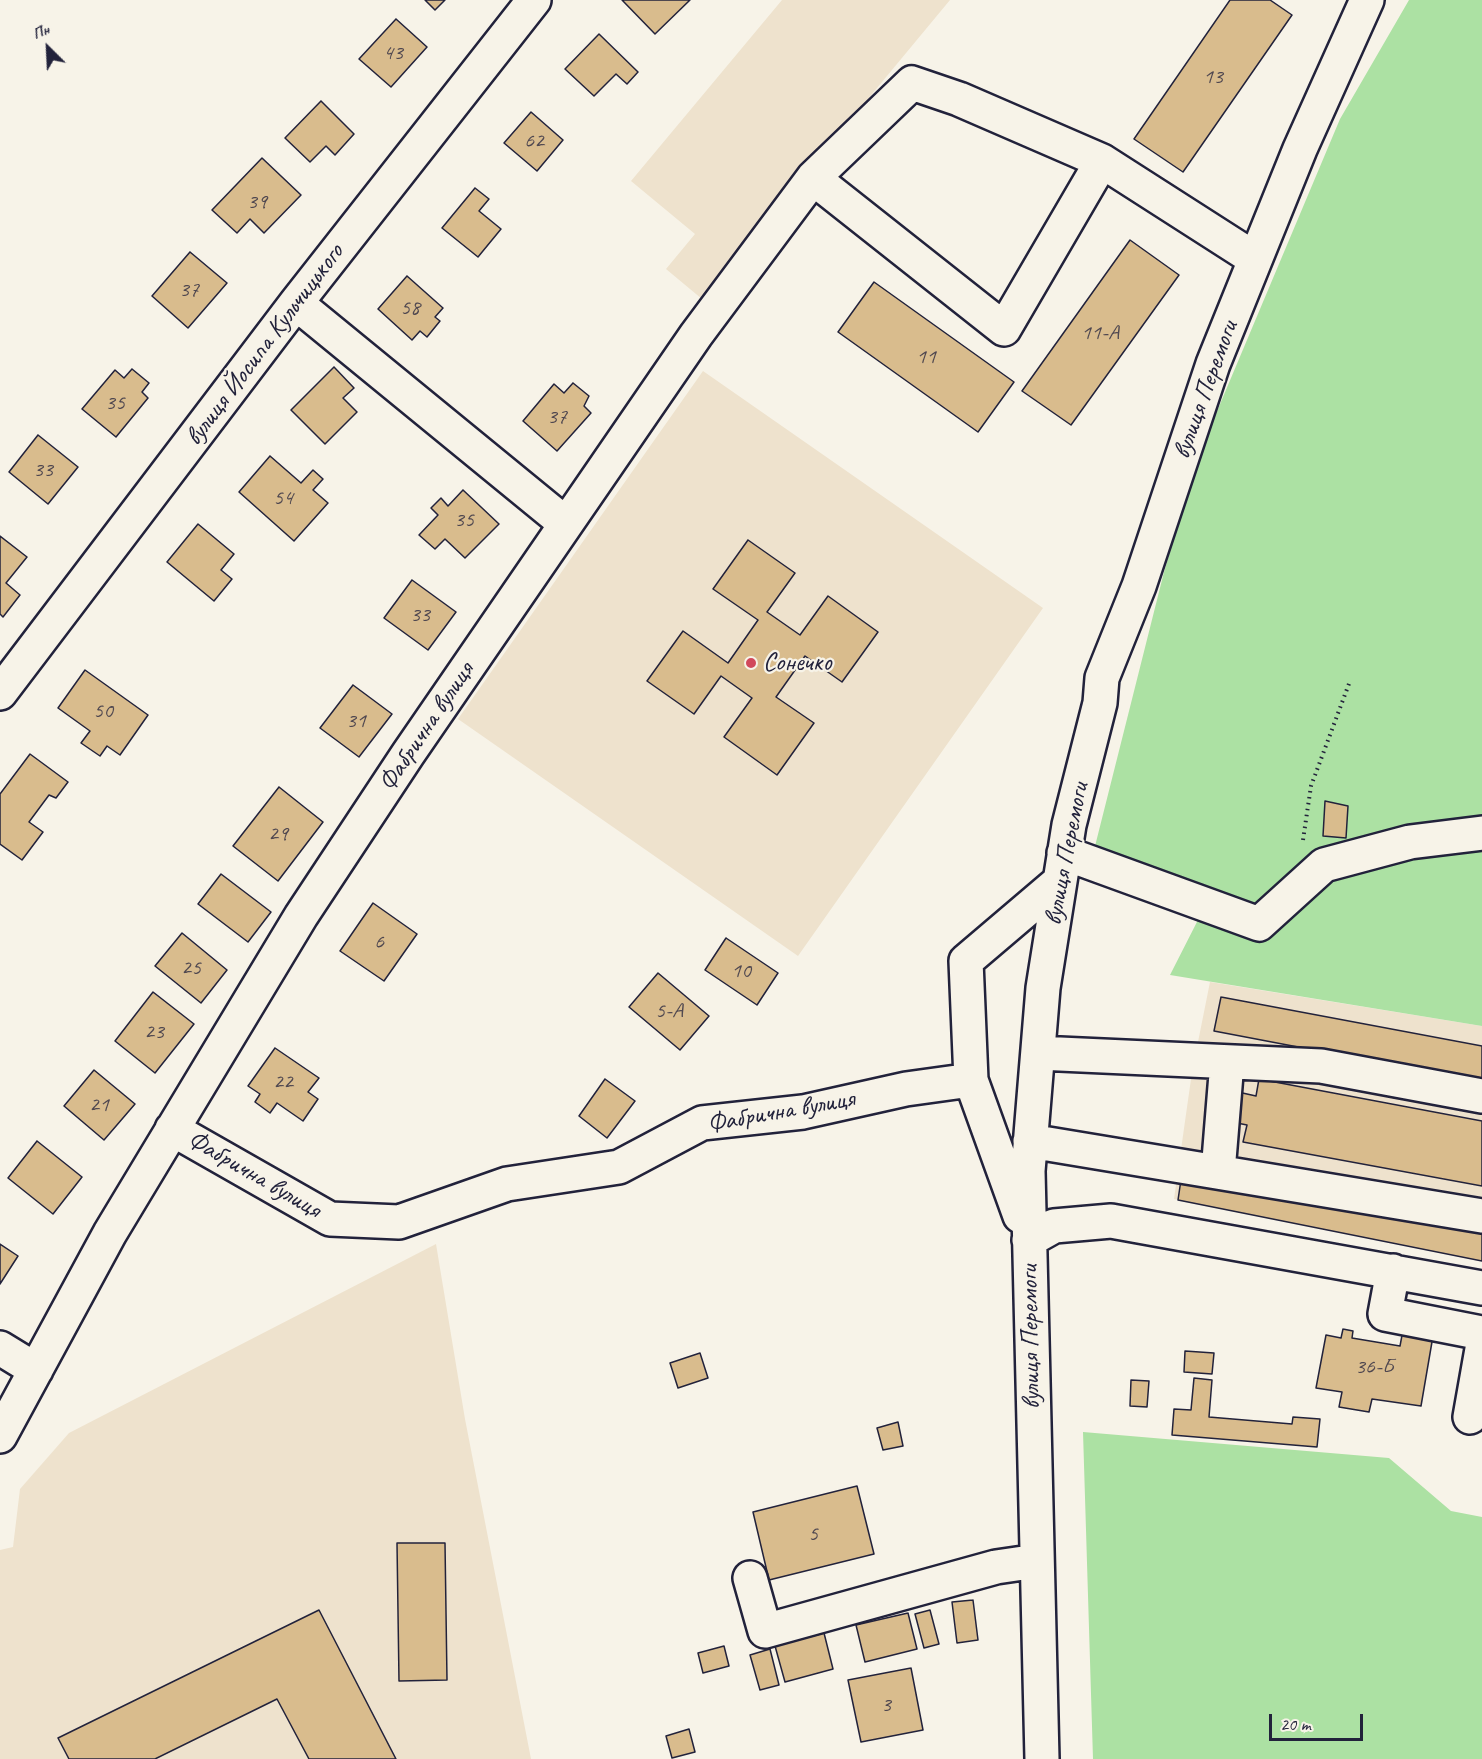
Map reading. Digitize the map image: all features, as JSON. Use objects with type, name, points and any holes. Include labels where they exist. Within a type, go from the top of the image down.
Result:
[{"type":"street","name":"вулиця Йосипа Кульчицького","points":[[0,693],[296,303],[534,0]]},
{"type":"street","name":"вулиця Перемоги","points":[[1042,1759],[1028,1171],[1043,988],[1068,825],[1100,703],[1102,678],[1139,586],[1213,364],[1300,149],[1367,0]]},
{"type":"street","name":"Фабрична вулиця","points":[[0,1436],[110,1233],[301,915],[414,744],[696,335],[813,178],[912,83],[960,99],[1102,161]]},
{"type":"street","points":[[813,178],[1004,329],[1102,161],[1255,259]]},
{"type":"street","points":[[296,303],[566,524]]},
{"type":"street","points":[[1482,833],[1410,842],[1324,865],[1260,924],[1062,867],[966,961],[970,1080],[1029,1240],[1054,1226],[1111,1221],[1482,1288]]},
{"type":"street","points":[[1038,1053],[1321,1066],[1482,1096]]},
{"type":"street","points":[[1218,1172],[1227,1062]]},
{"type":"street","name":"Фабрична вулиця","points":[[172,1129],[330,1219],[399,1222],[507,1184],[619,1167],[702,1123],[803,1112],[906,1089],[970,1080]]},
{"type":"street","points":[[1030,1141],[1482,1216]]},
{"type":"street","points":[[1394,1271],[1385,1314],[1482,1333]]},
{"type":"street","points":[[0,1348],[36,1370]]},
{"type":"street","points":[[1470,1417],[1482,1349]]},
{"type":"street","points":[[750,1578],[765,1631],[996,1567],[1037,1561]]},
{"type":"path","points":[[1295,891],[1311,786],[1350,681]]},
{"type":"shaded area","points":[[782,0],[950,0],[702,299],[666,269],[695,234],[631,181]]},
{"type":"shaded area","name":"Сонечко","points":[[703,371],[1043,608],[798,956],[458,719]]},
{"type":"shaded area","points":[[1210,982],[1482,1026],[1482,1261],[1174,1199],[1192,1072]]},
{"type":"shaded area","points":[[436,1244],[465,1419],[531,1759],[0,1759],[0,1550],[13,1547],[20,1489],[69,1433]]},
{"type":"green space","points":[[1409,0],[1482,0],[1482,1026],[1170,975],[1200,916],[1088,874],[1164,572],[1199,454],[1340,119]]},
{"type":"green space","points":[[1083,1432],[1389,1458],[1451,1511],[1482,1517],[1482,1759],[1093,1759]]},
{"type":"building","points":[[425,0],[445,0],[435,10]]},
{"type":"building","points":[[622,0],[690,0],[655,34]]},
{"type":"building","points":[[1230,0],[1270,0],[1292,15],[1183,172],[1134,139]]},
{"type":"building","points":[[396,19],[427,47],[391,87],[359,59]]},
{"type":"building","points":[[599,34],[638,72],[627,84],[616,74],[594,96],[565,69]]},
{"type":"building","points":[[321,101],[354,134],[335,155],[326,146],[310,162],[285,138]]},
{"type":"building","points":[[531,112],[563,140],[537,171],[504,143]]},
{"type":"building","points":[[262,158],[301,195],[264,233],[250,219],[237,233],[212,210]]},
{"type":"building","points":[[475,188],[489,199],[479,211],[501,229],[478,257],[442,228]]},
{"type":"building","points":[[1130,240],[1179,275],[1071,425],[1022,391]]},
{"type":"building","points":[[190,252],[227,283],[188,328],[152,296]]},
{"type":"building","points":[[407,276],[443,308],[435,317],[440,321],[427,337],[420,331],[412,340],[378,309]]},
{"type":"building","points":[[874,282],[1014,382],[978,432],[838,332]]},
{"type":"building","points":[[334,367],[354,388],[343,398],[357,412],[325,444],[291,410]]},
{"type":"building","points":[[132,369],[149,383],[142,392],[148,398],[116,437],[82,409],[115,370],[124,378]]},
{"type":"building","points":[[573,383],[589,396],[584,406],[591,413],[557,451],[523,421],[554,384],[564,393]]},
{"type":"building","points":[[38,435],[78,467],[48,504],[9,472]]},
{"type":"building","points":[[270,456],[301,483],[313,470],[323,479],[313,490],[328,503],[294,541],[239,492]]},
{"type":"building","points":[[463,490],[499,524],[465,558],[445,539],[435,549],[419,535],[438,515],[431,508],[441,498],[448,506]]},
{"type":"building","points":[[198,524],[234,554],[221,570],[232,579],[214,601],[167,562]]},
{"type":"building","points":[[0,536],[27,557],[6,583],[20,595],[3,617],[0,614]]},
{"type":"building","points":[[748,540],[795,573],[767,612],[800,635],[828,596],[878,632],[842,682],[805,656],[776,697],[814,723],[777,775],[724,737],[752,698],[721,676],[694,714],[647,681],[683,631],[728,663],[758,620],[713,589]]},
{"type":"building","points":[[412,580],[456,612],[428,650],[384,618]]},
{"type":"building","points":[[85,670],[148,715],[120,755],[107,746],[100,756],[81,743],[90,731],[58,708]]},
{"type":"building","points":[[353,685],[392,714],[359,757],[320,728]]},
{"type":"building","points":[[30,754],[68,782],[56,798],[49,795],[29,822],[43,832],[22,860],[0,844],[0,794]]},
{"type":"building","points":[[279,787],[323,822],[278,881],[233,846]]},
{"type":"building","points":[[1325,801],[1348,806],[1346,838],[1323,836]]},
{"type":"building","points":[[221,874],[271,912],[248,942],[198,904]]},
{"type":"building","points":[[373,903],[417,934],[384,981],[340,951]]},
{"type":"building","points":[[182,933],[227,970],[201,1003],[155,966]]},
{"type":"building","points":[[726,938],[778,973],[757,1005],[705,970]]},
{"type":"building","points":[[658,973],[709,1016],[680,1050],[629,1007]]},
{"type":"building","points":[[153,992],[194,1024],[155,1073],[115,1041]]},
{"type":"building","points":[[1221,997],[1482,1046],[1482,1082],[1214,1031]]},
{"type":"building","points":[[275,1048],[319,1078],[308,1092],[318,1099],[303,1121],[277,1103],[270,1113],[255,1102],[260,1094],[248,1086]]},
{"type":"building","points":[[94,1070],[135,1104],[104,1140],[64,1106]]},
{"type":"building","points":[[605,1079],[635,1101],[607,1138],[579,1116]]},
{"type":"building","points":[[1259,1079],[1482,1121],[1482,1186],[1243,1142],[1247,1125],[1232,1122],[1238,1092],[1256,1096]]},
{"type":"building","points":[[37,1141],[82,1177],[53,1214],[8,1178]]},
{"type":"building","points":[[1182,1173],[1482,1229],[1482,1261],[1178,1200]]},
{"type":"building","points":[[0,1244],[18,1256],[0,1284]]},
{"type":"building","points":[[1343,1329],[1353,1331],[1352,1338],[1400,1346],[1403,1330],[1433,1336],[1421,1406],[1372,1399],[1369,1412],[1339,1407],[1342,1392],[1316,1388],[1326,1335],[1341,1338]]},
{"type":"building","points":[[1185,1351],[1214,1353],[1212,1374],[1184,1372]]},
{"type":"building","points":[[700,1353],[708,1378],[678,1388],[670,1363]]},
{"type":"building","points":[[1194,1378],[1212,1380],[1209,1417],[1292,1424],[1293,1417],[1320,1419],[1317,1447],[1172,1435],[1174,1409],[1191,1410]]},
{"type":"building","points":[[1131,1380],[1149,1381],[1147,1407],[1130,1406]]},
{"type":"building","points":[[898,1422],[903,1446],[883,1450],[877,1428]]},
{"type":"building","points":[[857,1486],[874,1554],[769,1580],[753,1512]]},
{"type":"building","points":[[397,1543],[445,1543],[447,1680],[399,1681]]},
{"type":"building","points":[[973,1600],[978,1640],[957,1643],[952,1602]]},
{"type":"building","points":[[319,1610],[396,1759],[309,1759],[277,1699],[155,1759],[69,1759],[58,1738]]},
{"type":"building","points":[[930,1610],[939,1644],[924,1648],[915,1614]]},
{"type":"building","points":[[908,1613],[917,1649],[865,1662],[856,1625]]},
{"type":"building","points":[[824,1633],[833,1669],[785,1682],[775,1646]]},
{"type":"building","points":[[724,1646],[729,1666],[703,1673],[698,1653]]},
{"type":"building","points":[[770,1649],[779,1685],[760,1690],[750,1655]]},
{"type":"building","points":[[911,1668],[923,1730],[861,1742],[848,1680]]},
{"type":"building","points":[[689,1729],[695,1752],[672,1758],[666,1736]]},
{"type":"place","name":"Сонечко","points":[[751,663]]}]
